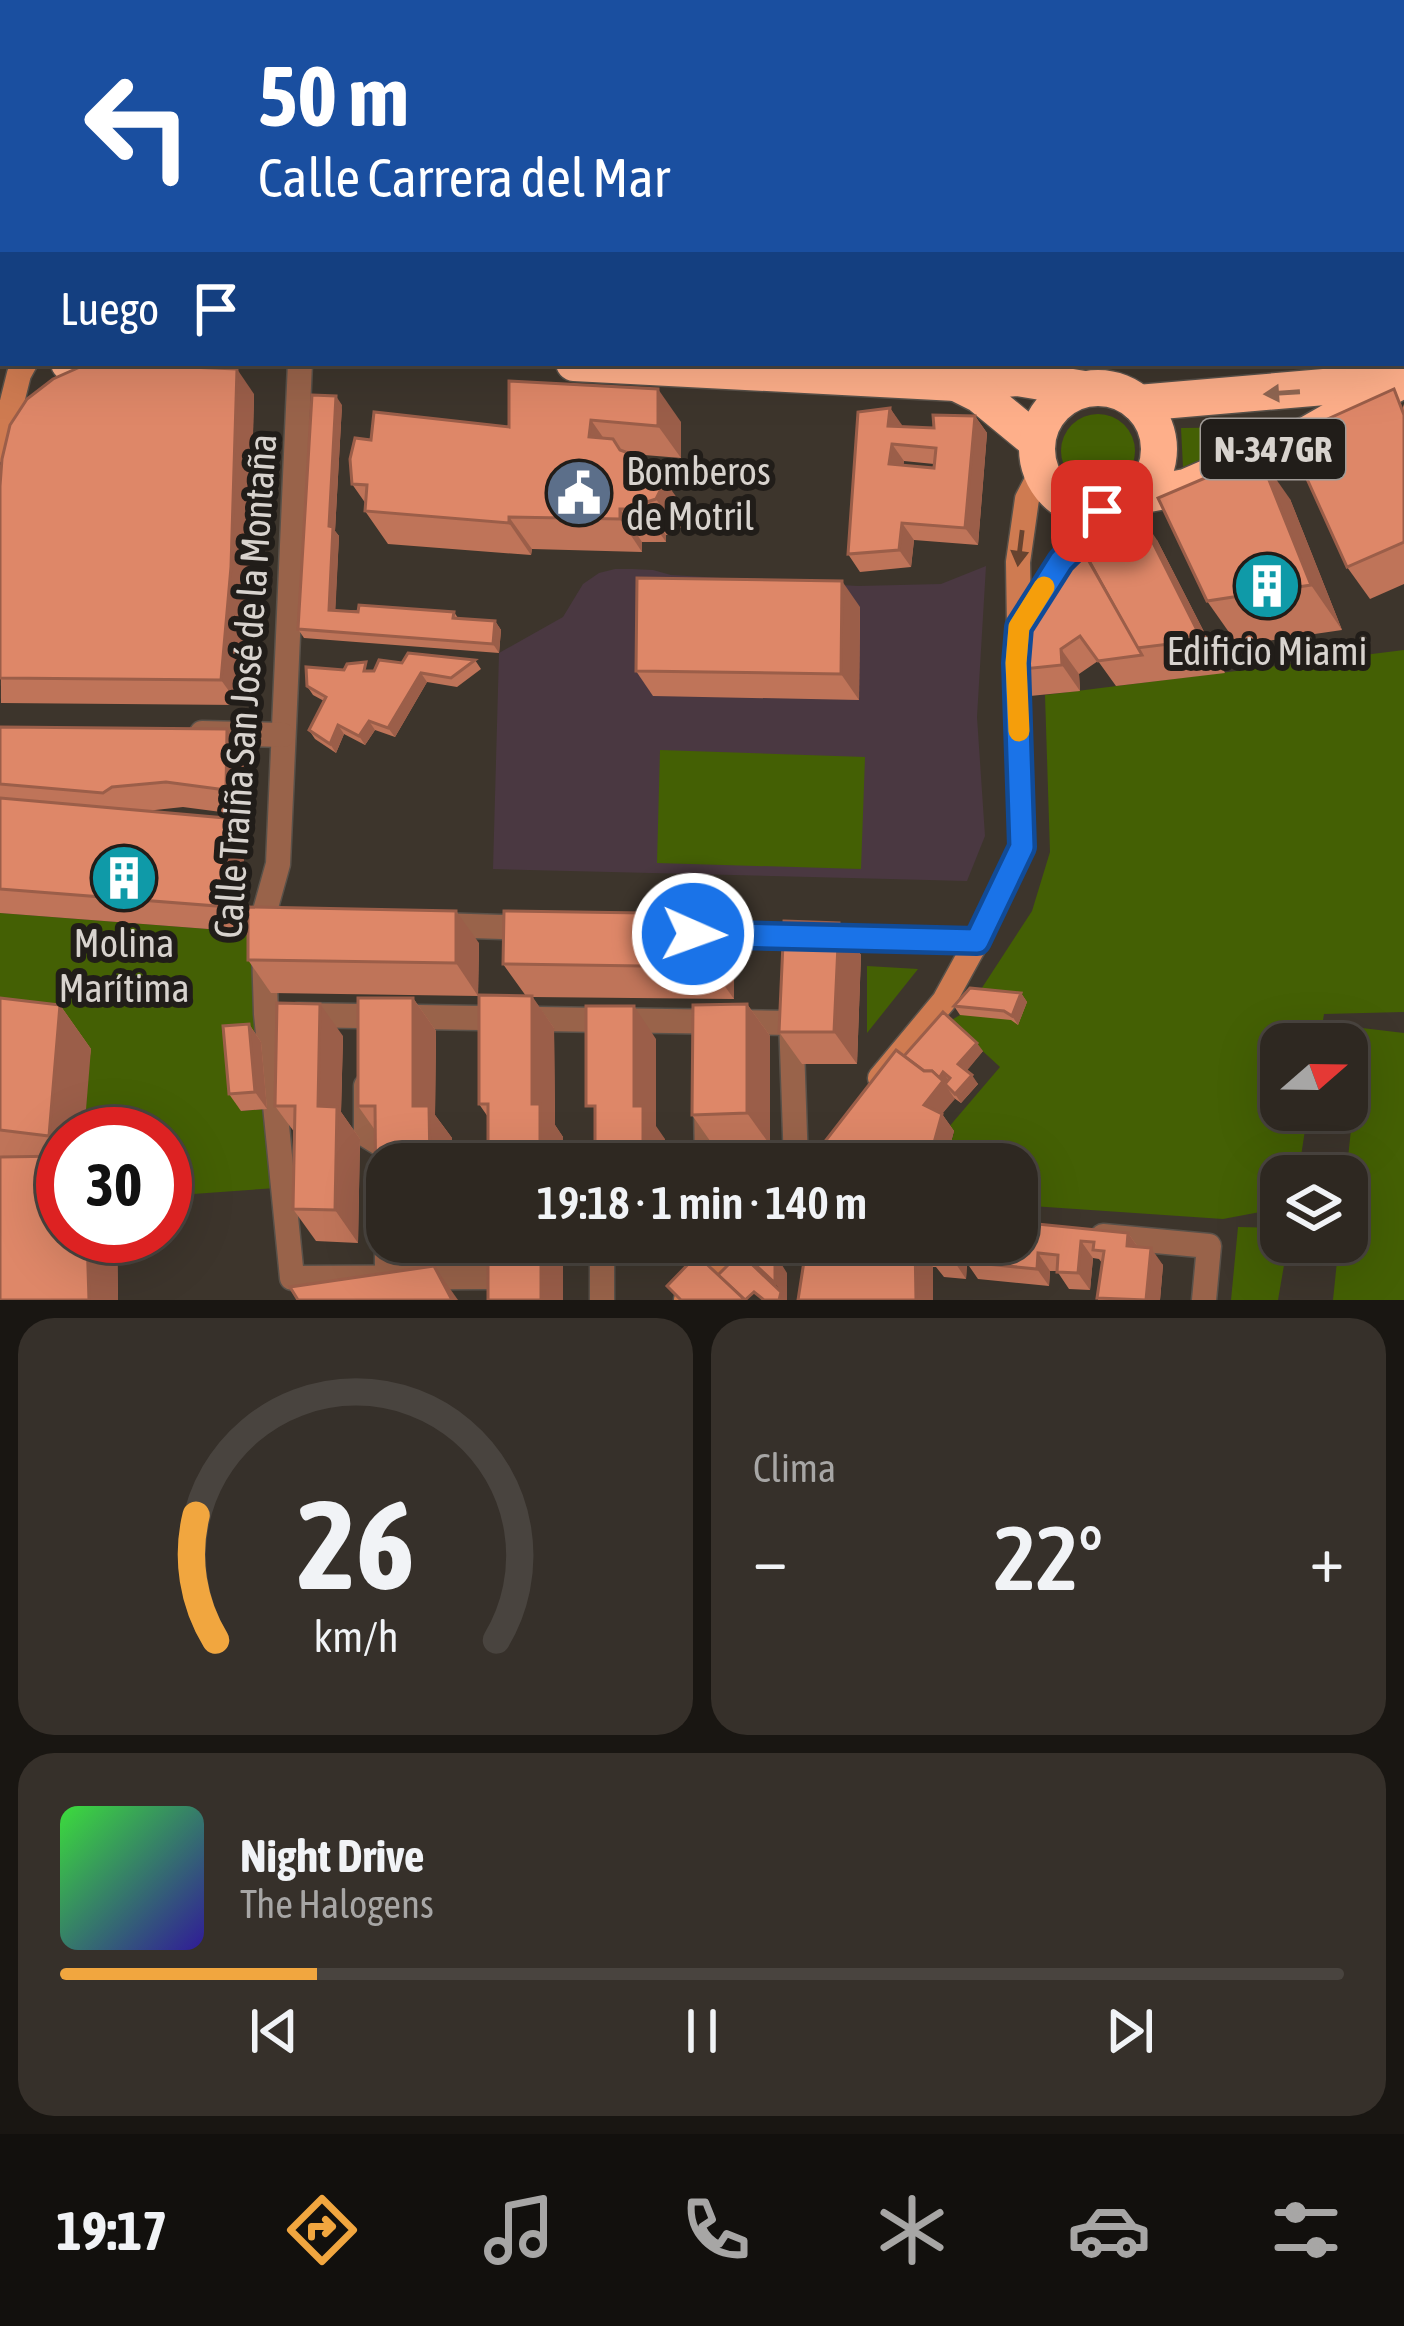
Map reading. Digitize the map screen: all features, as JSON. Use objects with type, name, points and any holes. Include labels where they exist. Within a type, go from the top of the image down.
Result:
[{"type":"highway","points":[[631,366],[956,383],[1017,378],[1103,388],[1122,393],[1150,416],[1159,450],[1150,483],[1121,506],[1102,511],[1065,501],[1051,488],[1039,457],[980,395],[956,383]]},
{"type":"highway","name":"N-347GR","points":[[1138,403],[1401,380]]},
{"type":"highway","name":"N-347GR","points":[[1138,496],[1186,487],[1308,434],[1401,380]]},
{"type":"highway","points":[[1039,457],[1042,423],[1052,408],[1084,389]]},
{"type":"street","points":[[7,459],[23,366]]},
{"type":"street","name":"Calle Traiña San José de la Montaña","points":[[300,366],[278,864],[266,1014],[292,1278],[387,1278]]},
{"type":"street","points":[[7,459],[21,445],[34,418]]},
{"type":"street","points":[[858,1105],[944,1001],[1022,847],[1018,562],[1039,457]]},
{"type":"street","points":[[1019,627],[1061,561],[1102,511]]},
{"type":"street","points":[[189,733],[284,735]]},
{"type":"street","points":[[406,923],[550,928]]},
{"type":"street","points":[[669,933],[789,948],[977,941]]},
{"type":"street","points":[[266,1014],[367,1041],[495,1030],[601,1032],[706,1046],[791,1012],[795,1143]]},
{"type":"street","points":[[367,1041],[366,1135],[379,1143]]},
{"type":"street","points":[[706,1046],[706,1143]]},
{"type":"street","points":[[1081,1234],[1209,1246],[1204,1300]]},
{"type":"street","points":[[387,1263],[387,1278],[494,1279]]},
{"type":"street","points":[[602,1263],[602,1300]]},
{"type":"street","points":[[707,1263],[707,1278]]},
{"type":"street","points":[[686,1300],[721,1263]]},
{"type":"shaded area","points":[[986,566],[977,717],[985,836],[967,881],[493,869],[499,653],[563,617],[583,584],[599,573],[653,570],[858,586],[941,584]]},
{"type":"green space","points":[[1098,414],[1124,425],[1135,451],[1124,477],[1098,488],[1072,477],[1061,451],[1072,425]]},
{"type":"green space","points":[[1282,427],[1183,467],[1181,428]]},
{"type":"green space","points":[[1404,650],[1404,1012],[1324,1014],[1322,1023],[1260,1023],[1260,1131],[1305,1131],[1301,1155],[1260,1155],[1260,1212],[1223,1219],[1038,1206],[1038,1143],[951,1143],[954,1132],[948,1128],[1000,1067],[950,1021],[976,997],[1032,911],[1050,852],[1045,695]]},
{"type":"green space","points":[[660,750],[865,757],[861,869],[657,863]]},
{"type":"green space","points":[[0,913],[247,932],[261,1042],[241,1111],[267,1109],[276,1188],[192,1194],[192,1107],[86,1107],[90,1049],[0,1038]]},
{"type":"green space","points":[[867,966],[918,969],[867,1033]]},
{"type":"green space","points":[[1368,1029],[1404,1033],[1404,1300],[1333,1300],[1337,1263],[1368,1263],[1368,1155],[1348,1155],[1351,1131],[1368,1131]]},
{"type":"green space","points":[[1238,1227],[1260,1228],[1260,1263],[1284,1263],[1278,1300],[1231,1300]]},
{"type":"building","points":[[82,366],[237,369],[231,567],[221,680],[0,678],[2,459],[10,425],[27,399],[53,379]]},
{"type":"building","points":[[509,381],[658,389],[658,426],[591,420],[589,437],[613,439],[620,450],[647,460],[662,477],[656,499],[644,503],[643,509],[620,509],[620,519],[509,517],[509,523],[365,511],[367,485],[352,484],[350,459],[355,438],[371,440],[374,412],[509,427]]},
{"type":"building","points":[[1394,389],[1404,415],[1404,542],[1347,567],[1288,437]]},
{"type":"building","points":[[312,395],[336,396],[329,610],[358,612],[359,605],[454,612],[453,618],[495,621],[493,644],[298,629]]},
{"type":"building","points":[[890,408],[888,426],[934,428],[933,415],[975,416],[965,528],[902,523],[899,550],[848,554],[858,412]],"holes":[[[892,444],[936,448],[934,468],[889,464]]]},
{"type":"building","points":[[1259,455],[1311,585],[1207,601],[1158,498]]},
{"type":"building","points":[[1135,507],[1202,640],[1137,648],[1082,548]]},
{"type":"building","points":[[1086,556],[1142,655],[1098,661],[1080,636],[1061,649],[1062,665],[1013,670],[1010,635],[1025,610]]},
{"type":"building","points":[[637,578],[842,581],[841,674],[636,671]]},
{"type":"building","points":[[408,653],[475,660],[451,678],[421,673],[388,728],[369,721],[359,736],[338,725],[330,744],[309,730],[326,697],[307,686],[306,667],[344,670],[347,664],[366,662],[364,671],[374,671],[379,660],[402,663]]},
{"type":"building","points":[[0,727],[227,729],[226,790],[166,782],[112,787],[103,793],[0,784]]},
{"type":"building","name":"Molina Marítima","points":[[0,798],[225,818],[230,907],[0,889]]},
{"type":"building","points":[[248,907],[456,911],[456,963],[248,960]]},
{"type":"building","points":[[504,911],[712,914],[711,967],[503,964]]},
{"type":"building","points":[[784,921],[839,923],[834,1032],[779,1032]]},
{"type":"building","points":[[970,988],[1021,993],[1012,1016],[954,1006]]},
{"type":"building","points":[[479,995],[532,996],[532,1104],[540,1104],[540,1143],[488,1143],[488,1104],[479,1104]]},
{"type":"building","points":[[0,998],[60,1005],[51,1107],[36,1107],[36,1134],[0,1130]]},
{"type":"building","points":[[358,998],[413,998],[413,1106],[429,1106],[430,1143],[375,1143],[375,1106],[358,1106]]},
{"type":"building","points":[[277,1003],[320,1004],[318,1106],[337,1107],[335,1210],[293,1209],[295,1106],[275,1106]]},
{"type":"building","points":[[747,1004],[747,1113],[692,1115],[693,1005]]},
{"type":"building","points":[[586,1006],[634,1006],[634,1106],[643,1106],[643,1143],[595,1143],[595,1106],[586,1106]]},
{"type":"building","points":[[943,1012],[977,1043],[958,1064],[972,1075],[955,1094],[945,1084],[950,1078],[943,1072],[939,1078],[904,1056]]},
{"type":"building","points":[[249,1024],[255,1092],[229,1094],[223,1026]]},
{"type":"building","points":[[896,1050],[943,1081],[924,1105],[942,1114],[934,1143],[824,1143]]},
{"type":"building","points":[[36,1156],[36,1263],[88,1263],[89,1300],[0,1300],[0,1157]]},
{"type":"building","points":[[1038,1224],[1128,1233],[1127,1246],[1151,1248],[1146,1300],[1097,1298],[1104,1251],[1093,1250],[1094,1242],[1081,1241],[1078,1273],[1057,1272],[1058,1255],[1038,1253]]},
{"type":"building","points":[[488,1263],[541,1263],[541,1300],[488,1300]]},
{"type":"building","points":[[689,1263],[706,1263],[745,1300],[681,1300],[667,1286]]},
{"type":"building","points":[[730,1263],[751,1263],[781,1292],[779,1300],[764,1300],[754,1292],[745,1300],[718,1275]]},
{"type":"building","points":[[753,1263],[775,1263],[775,1283]]},
{"type":"building","points":[[804,1263],[915,1263],[916,1300],[798,1300]]},
{"type":"building","points":[[976,1263],[1037,1263],[1037,1269]]},
{"type":"building","points":[[434,1266],[452,1300],[298,1300],[290,1287]]},
{"type":"slow traffic","points":[[1019,731],[1019,627],[1044,587]]},
{"type":"place","name":"Bomberos de Motril","points":[[579,493]]},
{"type":"place","name":"Edificio Miami","points":[[1267,586]]},
{"type":"place","name":"Molina Marítima","points":[[124,878]]},
{"type":"route","points":[[693,934],[977,941],[1022,847],[1019,627],[1061,561],[1102,511]]}]
